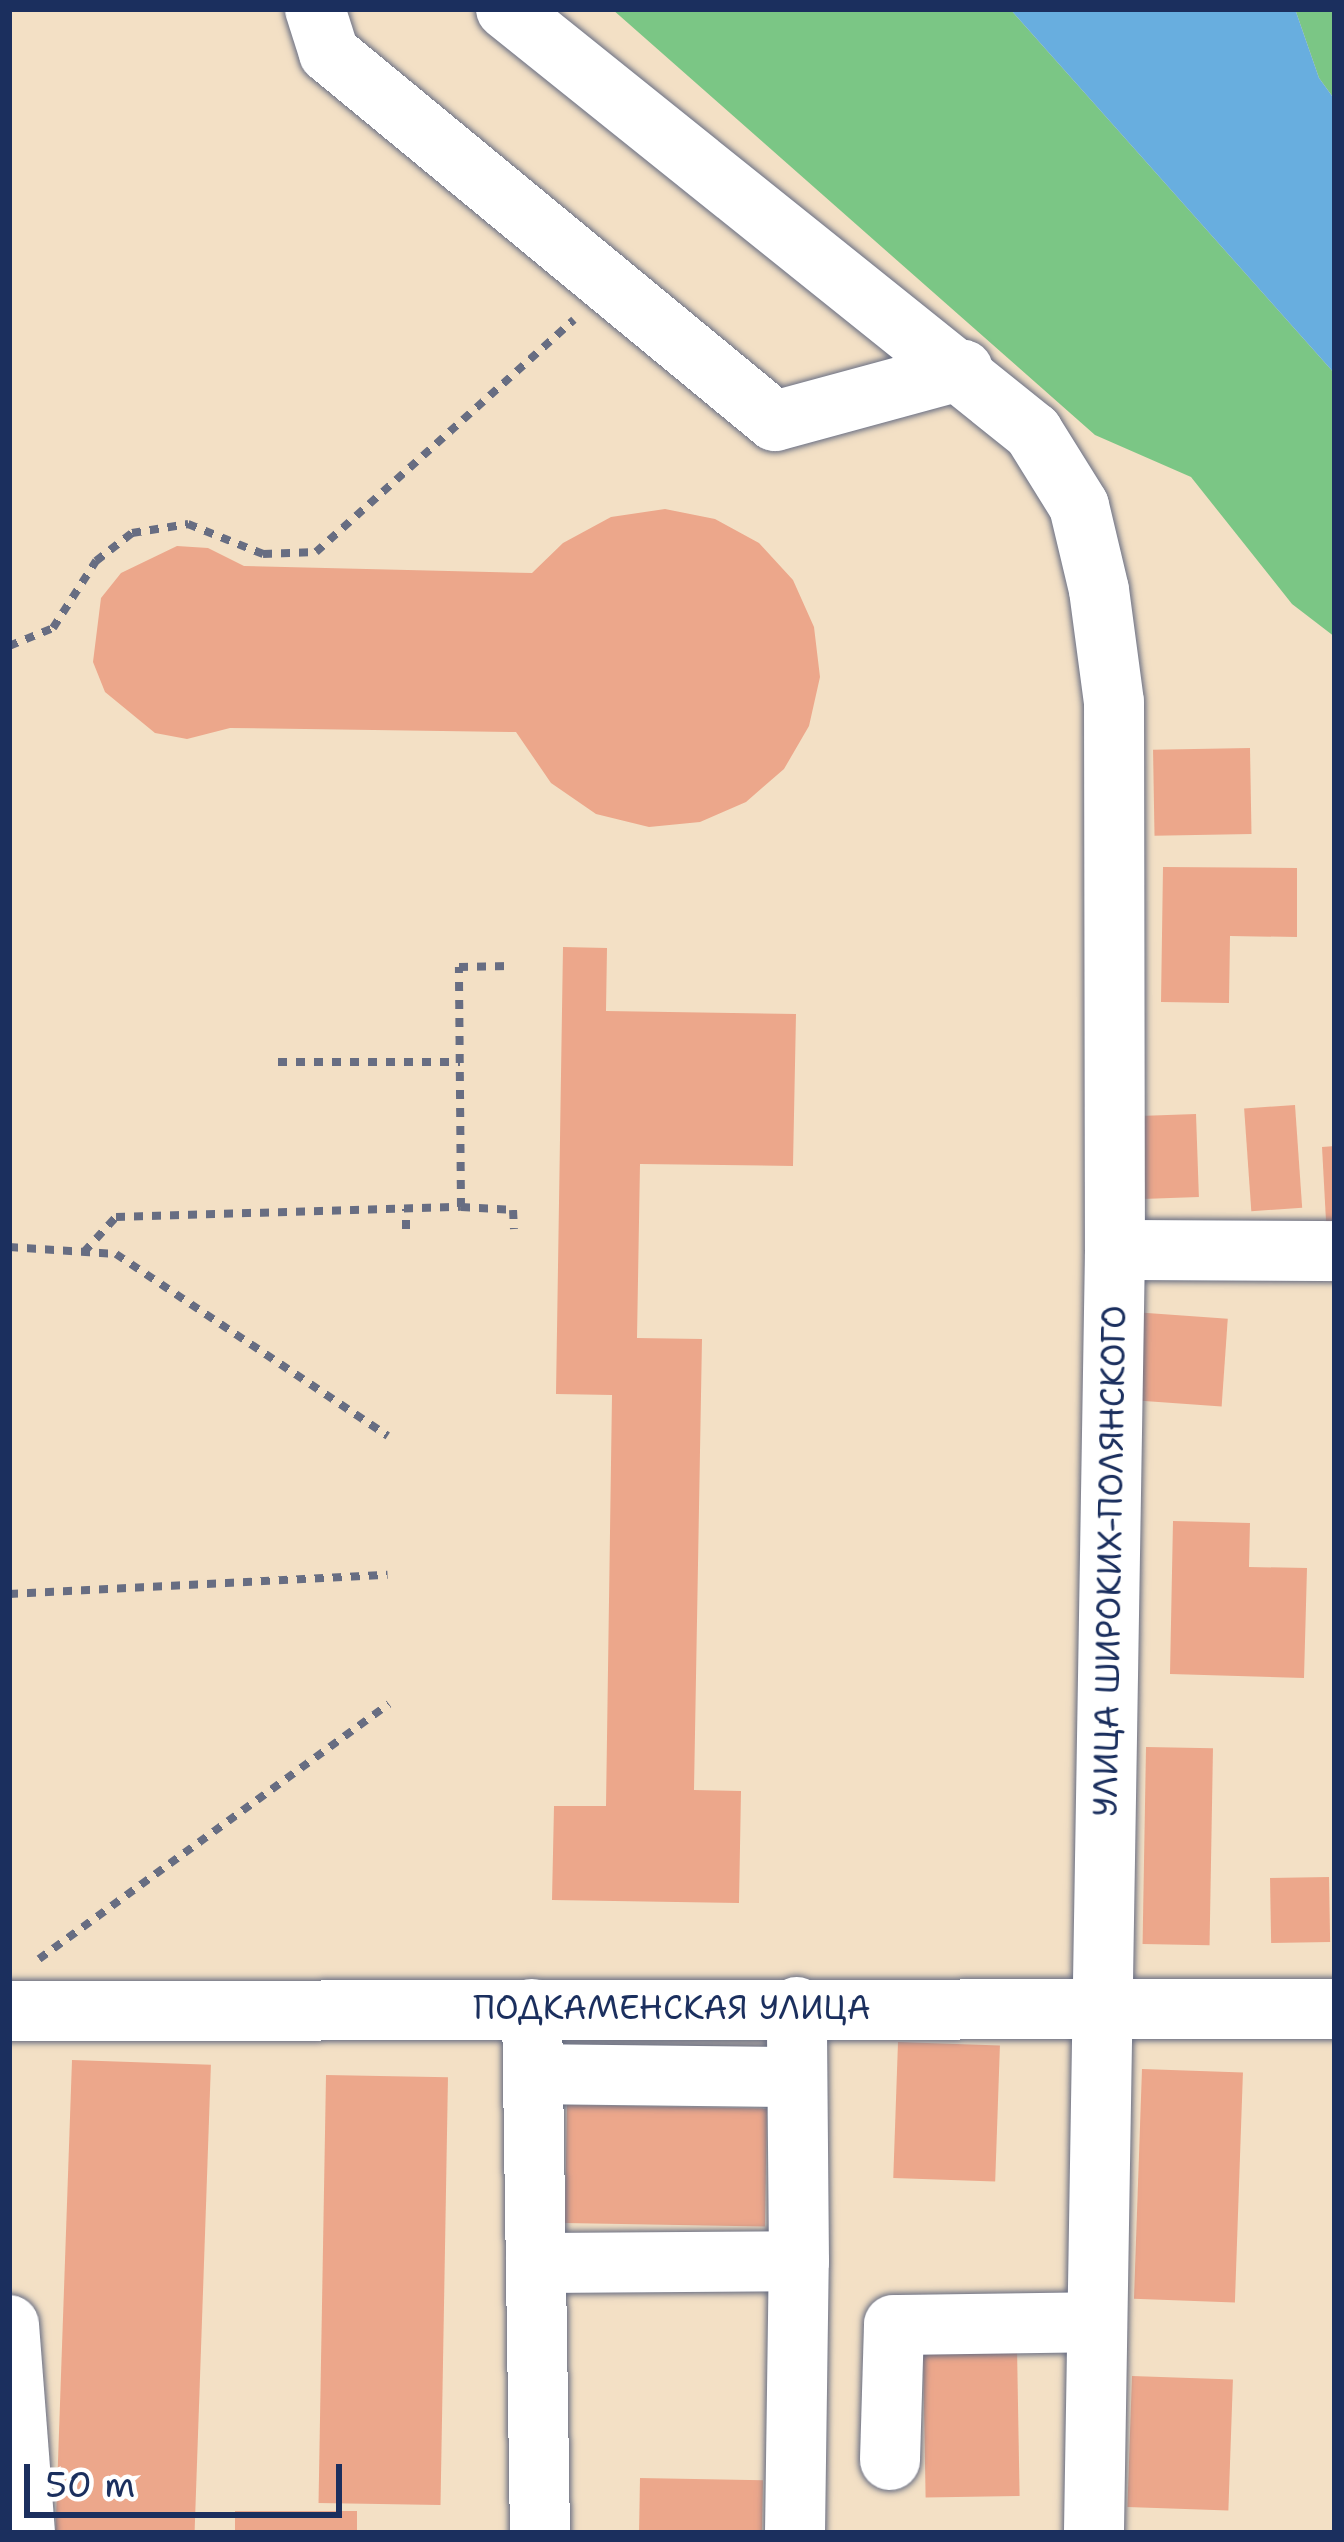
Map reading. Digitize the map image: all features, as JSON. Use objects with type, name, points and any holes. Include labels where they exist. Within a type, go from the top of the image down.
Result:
[{"type":"street","points":[[315,9],[329,53],[775,421],[963,370]]},
{"type":"street","name":"УЛИЦА ШИРОКИХ-ПОЛЯНСКОГО","points":[[506,9],[963,370],[1034,433],[1079,506],[1100,590],[1114,702],[1114,1250],[1094,2533]]},
{"type":"street","points":[[1114,1250],[1335,1251]]},
{"type":"street","name":"ПОДКАМЕНСКАЯ УЛИЦА","points":[[18,1989],[532,2009],[1335,2009]]},
{"type":"street","points":[[795,2533],[800,2261],[797,2007]]},
{"type":"street","points":[[532,2009],[539,2533]]},
{"type":"street","points":[[534,2074],[797,2078]]},
{"type":"street","points":[[536,2264],[800,2261]]},
{"type":"street","points":[[890,2460],[894,2325],[1097,2322]]},
{"type":"street","points":[[9,2325],[26,2533]]},
{"type":"path","points":[[9,646],[53,628],[96,561],[131,533],[188,524],[263,554],[316,552],[612,287]]},
{"type":"path","points":[[461,1207],[459,967],[511,967]]},
{"type":"path","points":[[278,1061],[460,1062]]},
{"type":"path","points":[[84,1252],[116,1216],[461,1207],[513,1210],[514,1229]]},
{"type":"path","points":[[406,1209],[406,1229]]},
{"type":"path","points":[[9,1247],[116,1254],[388,1436]]},
{"type":"path","points":[[9,1594],[388,1575]]},
{"type":"path","points":[[18,1989],[388,1704]]},
{"type":"green space","points":[[612,9],[1010,9],[1335,374],[1335,637],[1292,604],[1191,477],[1095,435]]},
{"type":"green space","points":[[1295,9],[1335,9],[1335,100],[1319,78]]},
{"type":"water","points":[[1010,9],[1295,9],[1319,78],[1335,100],[1335,374]]},
{"type":"building","points":[[665,509],[715,519],[759,543],[793,580],[814,627],[820,677],[809,726],[784,769],[746,802],[700,822],[649,827],[596,814],[551,783],[516,732],[230,728],[187,739],[155,733],[105,692],[93,662],[101,598],[121,573],[177,546],[208,548],[244,566],[532,573],[563,543],[611,517]]},
{"type":"building","points":[[1250,748],[1252,834],[1155,836],[1153,750]]},
{"type":"building","points":[[1163,867],[1297,868],[1297,937],[1230,936],[1229,1003],[1161,1002]]},
{"type":"building","points":[[563,947],[607,948],[606,1011],[796,1014],[793,1166],[640,1164],[637,1338],[702,1339],[694,1790],[741,1791],[739,1903],[552,1900],[554,1806],[606,1806],[612,1395],[556,1394]]},
{"type":"building","points":[[1295,1105],[1302,1208],[1251,1211],[1244,1109]]},
{"type":"building","points":[[1196,1114],[1199,1197],[1128,1199],[1125,1116]]},
{"type":"building","points":[[1335,1146],[1335,1221],[1326,1221],[1322,1147]]},
{"type":"building","points":[[1133,1312],[1228,1319],[1222,1406],[1127,1400]]},
{"type":"building","points":[[1173,1521],[1250,1523],[1249,1567],[1307,1568],[1304,1678],[1170,1674]]},
{"type":"building","points":[[1146,1747],[1213,1748],[1210,1945],[1143,1944]]},
{"type":"building","points":[[1329,1877],[1330,1942],[1271,1943],[1270,1878]]},
{"type":"building","points":[[898,2042],[1000,2046],[995,2181],[893,2178]]},
{"type":"building","points":[[72,2060],[211,2065],[195,2533],[55,2533]]},
{"type":"building","points":[[1142,2069],[1243,2073],[1235,2302],[1134,2299]]},
{"type":"building","points":[[326,2075],[448,2077],[441,2505],[319,2503]]},
{"type":"building","points":[[567,2105],[767,2108],[765,2226],[565,2223]]},
{"type":"building","points":[[1017,2347],[1020,2496],[926,2498],[923,2349]]},
{"type":"building","points":[[1132,2376],[1233,2380],[1228,2510],[1127,2507]]},
{"type":"building","points":[[640,2478],[763,2480],[762,2533],[639,2533]]},
{"type":"building","points":[[235,2511],[357,2511],[357,2533],[235,2533]]}]
